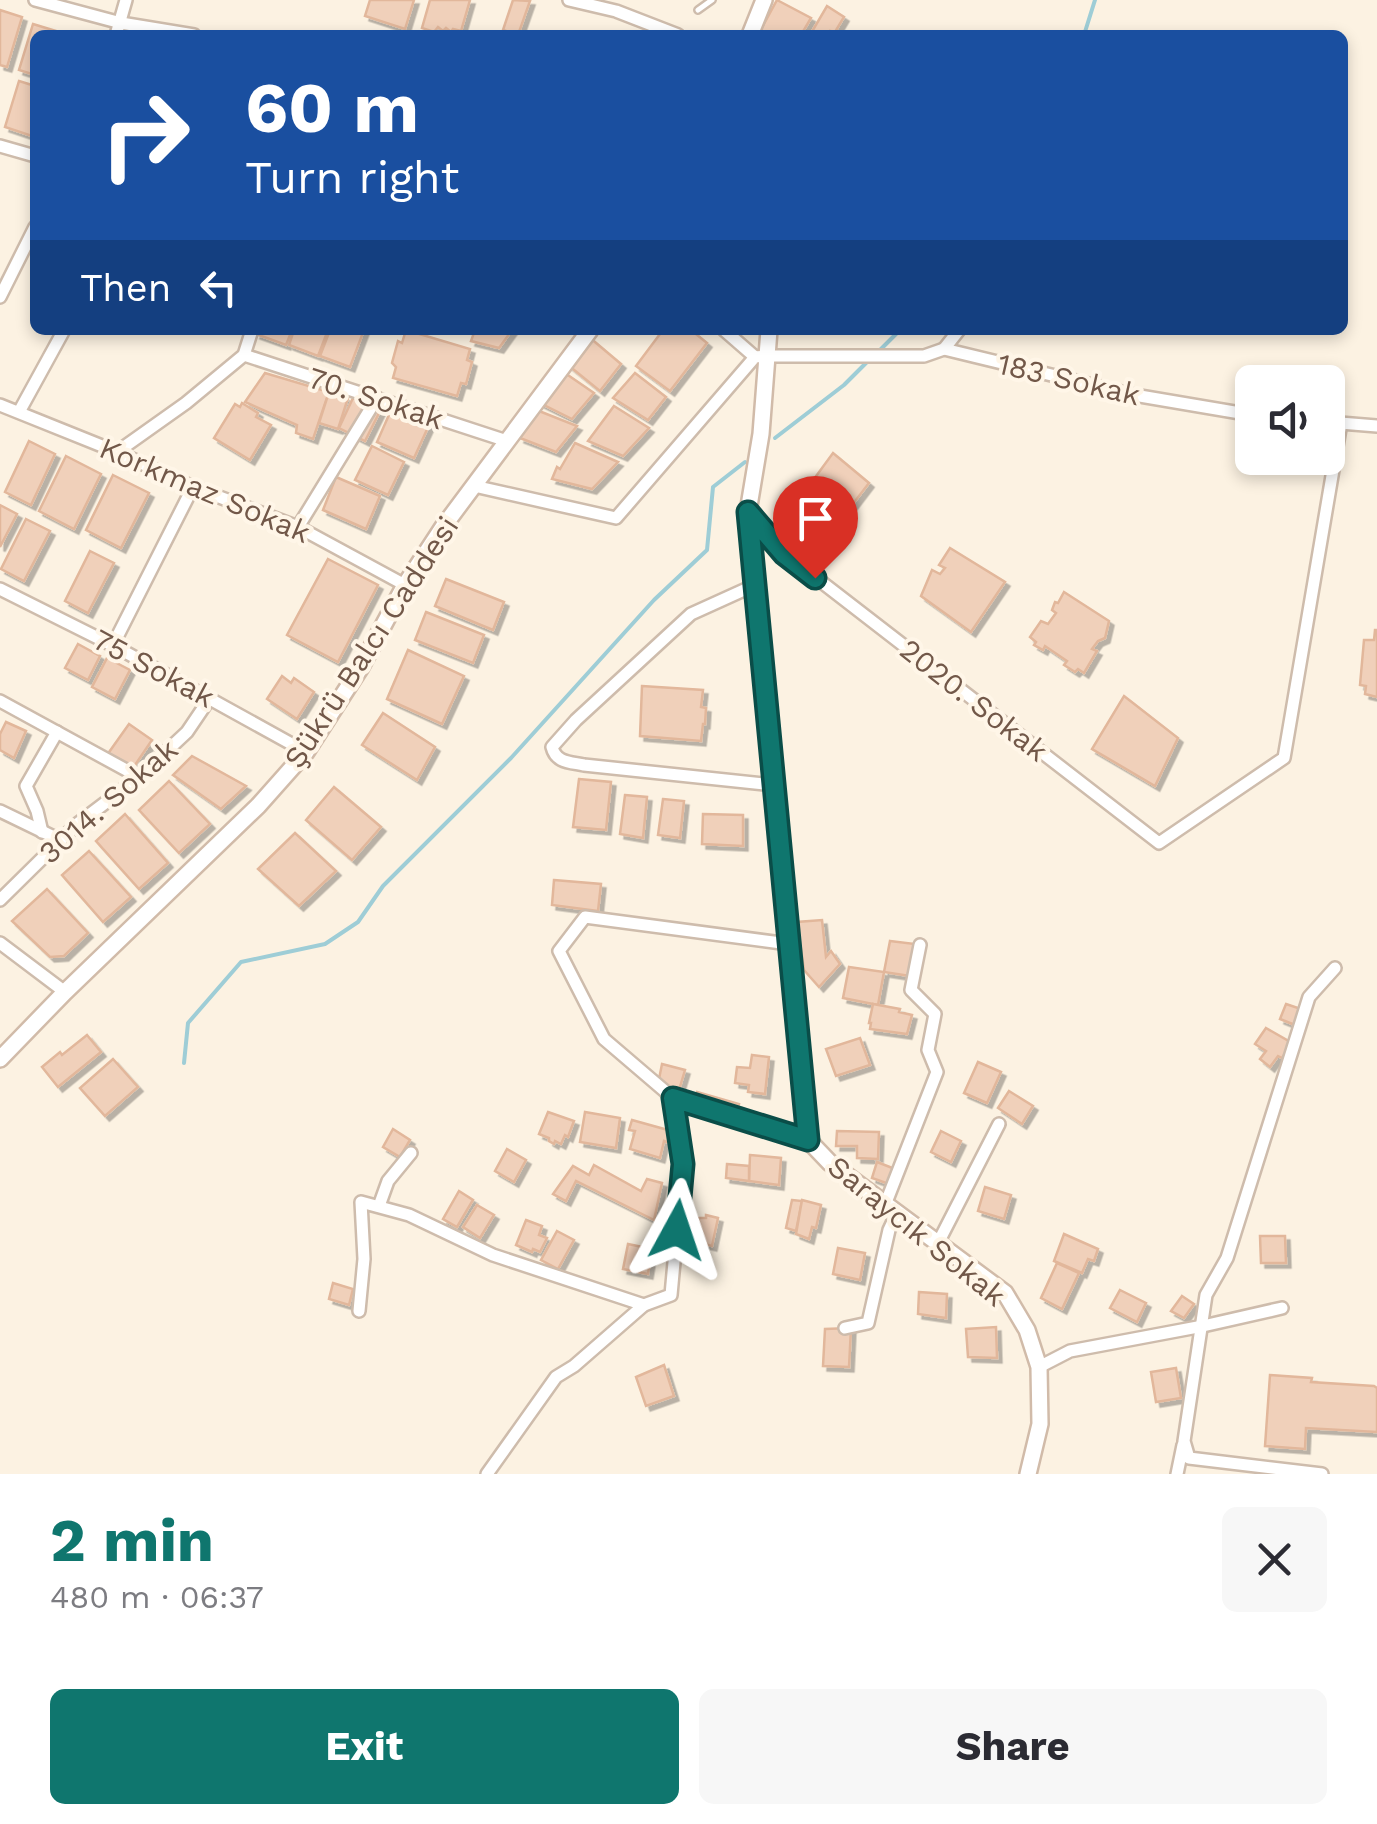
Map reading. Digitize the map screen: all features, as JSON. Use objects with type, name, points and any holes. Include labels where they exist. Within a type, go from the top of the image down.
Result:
[{"type":"street","points":[[35,0],[118,29],[126,0]]},
{"type":"street","points":[[569,0],[665,30]]},
{"type":"street","points":[[752,30],[764,0]]},
{"type":"street","points":[[0,146],[30,155]]},
{"type":"street","points":[[0,297],[30,237]]},
{"type":"street","points":[[19,412],[61,335]]},
{"type":"street","points":[[118,452],[244,355],[250,335]]},
{"type":"street","name":"Şükrü Balcı Caddesi","points":[[0,1059],[258,806],[306,752],[443,527],[586,335]]},
{"type":"street","points":[[474,486],[616,518],[761,357],[731,335]]},
{"type":"street","name":"Saraycık Sokak","points":[[767,335],[761,357],[760,434],[748,512],[808,1140],[830,1163],[1005,1294],[1027,1330],[1039,1367],[1040,1424],[1028,1474]]},
{"type":"street","points":[[944,349],[954,335]]},
{"type":"street","name":"183 Sokak","points":[[761,357],[924,356],[944,349],[1134,395],[1235,412]]},
{"type":"street","name":"70. Sokak","points":[[244,355],[507,441]]},
{"type":"street","points":[[298,527],[377,398]]},
{"type":"street","name":"Korkmaz Sokak","points":[[0,404],[298,527],[406,586]]},
{"type":"street","points":[[1345,423],[1377,426]]},
{"type":"street","name":"2020. Sokak","points":[[748,512],[784,554],[1159,842],[1284,758],[1326,475]]},
{"type":"street","points":[[112,645],[193,486]]},
{"type":"street","points":[[755,585],[692,614],[552,747],[562,760],[584,765],[774,786]]},
{"type":"street","name":"75 Sokak","points":[[0,589],[112,645],[306,752]]},
{"type":"street","name":"3014. Sokak","points":[[0,900],[76,825],[139,778],[187,732],[210,698]]},
{"type":"street","points":[[0,701],[139,778]]},
{"type":"street","points":[[42,832],[26,786],[57,732]]},
{"type":"street","points":[[0,812],[60,840]]},
{"type":"street","points":[[789,944],[585,917],[559,951],[604,1039],[673,1098],[808,1140]]},
{"type":"street","points":[[0,944],[65,992]]},
{"type":"street","points":[[845,1328],[868,1323],[891,1209],[937,1072],[928,1050],[935,1014],[911,990],[920,944]]},
{"type":"street","points":[[1177,1474],[1206,1295],[1227,1258],[1309,997],[1335,968]]},
{"type":"street","points":[[487,1474],[556,1377],[644,1305],[671,1295],[683,1164],[673,1098]]},
{"type":"street","points":[[938,1243],[999,1124]]},
{"type":"street","points":[[378,1206],[388,1181],[411,1152]]},
{"type":"street","points":[[358,1311],[364,1259],[361,1202],[410,1216],[493,1255],[644,1305]]},
{"type":"street","points":[[1039,1367],[1070,1351],[1282,1308]]},
{"type":"street","points":[[1184,1441],[1189,1458],[1322,1474]]},
{"type":"lane","points":[[698,10],[712,0]]},
{"type":"building","points":[[370,0],[414,0],[405,29],[365,16]]},
{"type":"building","points":[[430,0],[470,0],[461,30],[422,28]]},
{"type":"building","points":[[513,0],[530,1],[520,30],[503,30]]},
{"type":"building","points":[[777,0],[811,18],[804,30],[761,30]]},
{"type":"building","points":[[827,6],[844,17],[836,30],[813,30]]},
{"type":"building","points":[[0,10],[22,17],[7,67],[0,65]]},
{"type":"building","points":[[33,24],[53,30],[31,30]]},
{"type":"building","points":[[30,34],[30,73],[19,70]]},
{"type":"building","points":[[19,81],[30,84],[30,135],[5,127]]},
{"type":"building","points":[[259,335],[290,335],[286,345]]},
{"type":"building","points":[[292,335],[326,335],[318,356],[289,345]]},
{"type":"building","points":[[328,335],[362,335],[350,367],[320,356]]},
{"type":"building","points":[[404,335],[423,335],[470,349],[467,360],[472,362],[466,384],[461,383],[457,396],[393,378],[396,367],[392,363],[398,341],[402,343]]},
{"type":"building","points":[[473,335],[508,335],[499,348],[471,341]]},
{"type":"building","points":[[659,335],[697,335],[707,343],[670,391],[636,366]]},
{"type":"building","points":[[589,337],[621,364],[600,391],[568,365]]},
{"type":"building","points":[[562,371],[594,393],[572,419],[540,403]]},
{"type":"building","points":[[265,373],[329,392],[313,439],[296,433],[297,425],[245,402]]},
{"type":"building","points":[[635,373],[666,397],[648,420],[613,398]]},
{"type":"building","points":[[329,392],[348,398],[338,429],[319,423]]},
{"type":"building","points":[[353,398],[380,411],[365,441],[339,428]]},
{"type":"building","points":[[242,403],[271,425],[250,460],[214,438],[235,404],[240,407]]},
{"type":"building","points":[[614,406],[649,428],[623,456],[588,441]]},
{"type":"building","points":[[392,408],[429,425],[414,458],[377,442]]},
{"type":"building","points":[[534,409],[577,426],[556,452],[520,438]]},
{"type":"building","points":[[29,441],[55,454],[31,505],[5,492]]},
{"type":"building","points":[[575,443],[618,462],[592,489],[552,479]]},
{"type":"building","points":[[372,446],[404,462],[388,495],[355,480]]},
{"type":"building","points":[[833,453],[869,483],[836,526],[800,498]]},
{"type":"building","points":[[66,456],[101,474],[74,529],[39,511]]},
{"type":"building","points":[[113,475],[149,493],[121,548],[86,530]]},
{"type":"building","points":[[336,477],[380,496],[366,529],[323,510]]},
{"type":"building","points":[[0,505],[17,514],[0,547]]},
{"type":"building","points":[[26,519],[50,531],[24,581],[1,569]]},
{"type":"building","points":[[950,548],[1005,582],[971,632],[921,596],[932,570],[940,574],[945,568],[939,565]]},
{"type":"building","points":[[90,551],[114,563],[88,613],[65,601]]},
{"type":"building","points":[[328,559],[378,585],[338,662],[287,635]]},
{"type":"building","points":[[446,579],[504,602],[493,630],[435,606]]},
{"type":"building","points":[[1064,592],[1109,621],[1105,638],[1092,649],[1097,651],[1084,673],[1064,665],[1067,661],[1045,646],[1043,650],[1034,645],[1036,642],[1030,637],[1041,621],[1048,624],[1056,613],[1052,610],[1055,602]]},
{"type":"building","points":[[426,612],[484,635],[473,663],[415,640]]},
{"type":"building","points":[[1375,630],[1377,697],[1365,694],[1366,686],[1360,685],[1364,640],[1374,640]]},
{"type":"building","points":[[78,644],[100,656],[88,680],[65,668]]},
{"type":"building","points":[[408,650],[464,676],[442,724],[387,699]]},
{"type":"building","points":[[107,658],[130,670],[115,699],[92,687]]},
{"type":"building","points":[[282,676],[291,683],[294,678],[314,692],[297,719],[267,699]]},
{"type":"building","points":[[642,686],[703,690],[701,707],[706,708],[701,741],[640,736]]},
{"type":"building","points":[[1124,696],[1178,738],[1155,786],[1092,749]]},
{"type":"building","points":[[383,713],[435,747],[417,780],[362,745]]},
{"type":"building","points":[[6,722],[26,731],[14,758],[0,750],[0,734]]},
{"type":"building","points":[[129,724],[152,740],[131,771],[107,755]]},
{"type":"building","points":[[192,756],[246,786],[221,809],[173,775]]},
{"type":"building","points":[[579,779],[611,782],[606,830],[573,827]]},
{"type":"building","points":[[169,781],[210,824],[179,853],[139,810]]},
{"type":"building","points":[[334,787],[381,827],[352,860],[306,820]]},
{"type":"building","points":[[625,795],[647,797],[643,838],[620,834]]},
{"type":"building","points":[[663,799],[684,801],[680,838],[658,835]]},
{"type":"building","points":[[125,814],[168,863],[139,889],[96,841]]},
{"type":"building","points":[[703,814],[743,815],[743,846],[702,844]]},
{"type":"building","points":[[295,833],[336,871],[299,906],[258,869]]},
{"type":"building","points":[[89,851],[131,897],[103,922],[62,875]]},
{"type":"building","points":[[554,880],[601,884],[598,911],[552,905]]},
{"type":"building","points":[[47,889],[88,933],[64,956],[50,957],[12,921]]},
{"type":"building","points":[[822,920],[826,957],[831,951],[840,964],[819,987],[804,970],[797,922]]},
{"type":"building","points":[[890,941],[915,944],[910,976],[884,972]]},
{"type":"building","points":[[849,967],[884,972],[878,1005],[843,998]]},
{"type":"building","points":[[873,1004],[912,1015],[907,1034],[870,1029]]},
{"type":"building","points":[[1286,1004],[1301,1009],[1295,1025],[1280,1019]]},
{"type":"building","points":[[1266,1028],[1292,1043],[1270,1067],[1260,1059],[1266,1051],[1255,1044]]},
{"type":"building","points":[[87,1035],[101,1052],[58,1087],[42,1067]]},
{"type":"building","points":[[860,1038],[870,1065],[836,1076],[826,1049]]},
{"type":"building","points":[[752,1055],[769,1057],[765,1094],[748,1092],[749,1085],[735,1083],[737,1067],[750,1068]]},
{"type":"building","points":[[113,1059],[138,1087],[105,1116],[80,1088]]},
{"type":"building","points":[[978,1062],[1001,1072],[987,1103],[964,1093]]},
{"type":"building","points":[[662,1064],[685,1070],[679,1090],[658,1084]]},
{"type":"building","points":[[1009,1091],[1033,1106],[1022,1124],[998,1108]]},
{"type":"building","points":[[697,1092],[739,1104],[736,1113],[694,1101]]},
{"type":"building","points":[[548,1112],[574,1121],[561,1144],[539,1134]]},
{"type":"building","points":[[585,1112],[620,1118],[616,1148],[580,1142]]},
{"type":"building","points":[[632,1120],[675,1132],[672,1144],[664,1141],[660,1158],[630,1149],[635,1131],[629,1130]]},
{"type":"building","points":[[393,1129],[410,1140],[400,1157],[383,1147]]},
{"type":"building","points":[[837,1131],[879,1132],[878,1159],[857,1158],[857,1146],[836,1146]]},
{"type":"building","points":[[941,1131],[961,1141],[951,1162],[931,1152]]},
{"type":"building","points":[[507,1149],[526,1160],[514,1182],[495,1171]]},
{"type":"building","points":[[750,1155],[781,1158],[779,1185],[749,1181]]},
{"type":"building","points":[[877,1162],[895,1169],[889,1184],[872,1178]]},
{"type":"building","points":[[727,1164],[749,1166],[749,1181],[726,1178]]},
{"type":"building","points":[[594,1165],[641,1191],[647,1179],[662,1183],[654,1220],[576,1181],[566,1201],[553,1194],[573,1166],[589,1175]]},
{"type":"building","points":[[985,1187],[1011,1195],[1004,1219],[978,1211]]},
{"type":"building","points":[[459,1191],[473,1200],[457,1227],[443,1219]]},
{"type":"building","points":[[792,1200],[802,1201],[796,1231],[786,1228]]},
{"type":"building","points":[[802,1200],[821,1205],[809,1239],[796,1234]]},
{"type":"building","points":[[477,1205],[494,1215],[480,1238],[463,1227]]},
{"type":"building","points":[[693,1218],[718,1218],[712,1246],[689,1240]]},
{"type":"building","points":[[526,1220],[542,1226],[539,1235],[547,1238],[540,1252],[516,1245]]},
{"type":"building","points":[[557,1231],[574,1240],[558,1269],[541,1260]]},
{"type":"building","points":[[1064,1234],[1098,1249],[1094,1261],[1088,1259],[1082,1273],[1054,1261]]},
{"type":"building","points":[[1260,1236],[1285,1236],[1286,1263],[1261,1263]]},
{"type":"building","points":[[628,1244],[652,1249],[648,1274],[623,1269]]},
{"type":"building","points":[[838,1248],[865,1253],[860,1280],[833,1274]]},
{"type":"building","points":[[1057,1263],[1079,1273],[1062,1309],[1041,1298]]},
{"type":"building","points":[[333,1283],[353,1289],[349,1305],[329,1299]]},
{"type":"building","points":[[1120,1290],[1146,1303],[1137,1322],[1110,1308]]},
{"type":"building","points":[[919,1292],[947,1294],[946,1318],[918,1314]]},
{"type":"building","points":[[1182,1296],[1194,1304],[1184,1318],[1171,1311]]},
{"type":"building","points":[[996,1327],[997,1358],[968,1357],[966,1329]]},
{"type":"building","points":[[851,1328],[849,1367],[823,1366],[825,1329]]},
{"type":"building","points":[[664,1365],[674,1396],[646,1406],[636,1377]]},
{"type":"building","points":[[1176,1368],[1181,1398],[1156,1402],[1151,1372]]},
{"type":"building","points":[[1270,1375],[1374,1386],[1377,1432],[1306,1428],[1305,1449],[1265,1446]]},
{"type":"waterway","points":[[1086,30],[1095,0]]},
{"type":"waterway","points":[[878,352],[895,335]]},
{"type":"waterway","points":[[775,438],[844,385],[871,358]]},
{"type":"waterway","points":[[184,1063],[188,1023],[241,962],[325,944],[358,922],[383,886],[511,758],[654,600],[707,550],[713,487],[745,462]]},
{"type":"route","points":[[677,1230],[683,1164],[673,1098],[808,1140],[748,512],[784,554],[815,578]]}]
